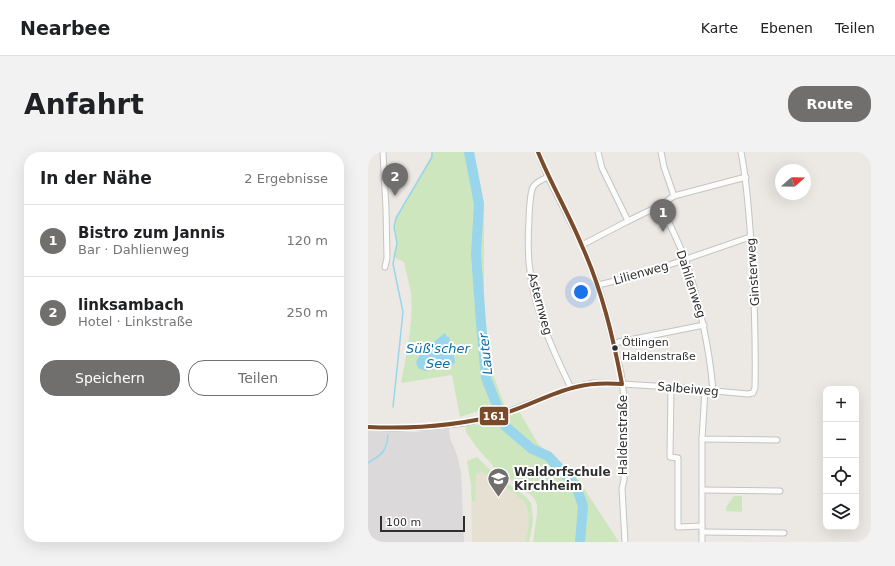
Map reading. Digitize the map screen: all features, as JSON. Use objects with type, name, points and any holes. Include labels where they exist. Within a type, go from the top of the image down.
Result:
[{"type":"street","points":[[383,152],[387,258],[385,267]]},
{"type":"street","name":"Haldenstraße","points":[[538,152],[548,177],[582,245],[598,285],[614,342],[624,398],[624,480],[622,488],[625,542]]},
{"type":"street","points":[[598,152],[602,168],[628,221]]},
{"type":"street","points":[[660,152],[674,196]]},
{"type":"street","name":"Ginsterweg","points":[[741,152],[746,177],[755,307],[755,388],[753,393]]},
{"type":"street","name":"Asternweg","points":[[548,177],[538,182],[533,188],[528,242],[529,265],[534,292],[548,336],[554,353],[571,388]]},
{"type":"street","points":[[582,245],[661,205],[674,196],[746,177]]},
{"type":"street","name":"Dahlienweg","points":[[661,205],[685,260],[700,307],[710,360],[713,390]]},
{"type":"street","name":"Lilienweg","points":[[598,285],[640,275],[750,237]]},
{"type":"street","points":[[614,342],[704,325]]},
{"type":"street","points":[[368,427],[429,427],[458,424],[512,410],[571,388],[593,383],[622,384]]},
{"type":"street","name":"Salbeiweg","points":[[622,384],[713,390],[743,394],[753,393]]},
{"type":"street","points":[[671,387],[670,458],[678,458],[678,526],[702,529],[784,533]]},
{"type":"street","points":[[702,542],[702,439],[706,390]]},
{"type":"street","points":[[702,439],[777,440]]},
{"type":"street","points":[[702,490],[780,491]]},
{"type":"shaded area","points":[[449,429],[450,438],[457,455],[461,472],[464,542],[368,542],[368,430],[414,432]]},
{"type":"shaded area","name":"Waldorfschule Kirchheim","points":[[477,457],[492,472],[525,496],[531,503],[533,520],[529,542],[472,542],[471,484],[467,461]]},
{"type":"green space","points":[[432,152],[474,152],[484,203],[484,310],[493,374],[508,415],[519,411],[538,444],[574,473],[619,542],[533,542],[537,504],[533,497],[494,467],[477,448],[466,432],[466,427],[490,422],[487,408],[460,417],[452,375],[401,383],[409,338],[412,303],[404,262],[393,257],[397,243],[394,227],[396,218],[431,157]]},
{"type":"green space","points":[[477,457],[492,472],[525,496],[531,503],[533,520],[529,542],[525,542],[529,522],[527,507],[522,500],[511,491],[482,472],[476,474],[475,501],[472,501],[467,461]]},
{"type":"green space","points":[[734,496],[742,496],[742,512],[726,511],[726,507]]},
{"type":"water","name":"Süß'scher See","points":[[445,333],[447,337],[449,337],[455,361],[454,364],[451,366],[425,371],[418,368],[416,362],[422,351]]},
{"type":"waterway","points":[[393,407],[403,312],[393,264],[397,243],[394,227],[396,218],[432,157],[432,152]]},
{"type":"waterway","name":"Lauter","points":[[469,152],[479,204],[476,254],[486,378],[505,426],[532,449],[548,456],[576,486],[583,506],[580,542]]},
{"type":"waterway","points":[[368,463],[382,452],[386,446],[388,435]]},
{"type":"transit line","name":"161","points":[[368,427],[402,428],[452,424],[502,414],[576,387],[611,383],[622,384],[611,331],[589,263],[577,234],[538,152]]},
{"type":"place","name":"linksambach","points":[[395,196]]},
{"type":"place","name":"Bistro zum Jannis","points":[[663,232]]},
{"type":"place","name":"Ötlingen Haldenstraße","points":[[615,348]]},
{"type":"place","name":"Waldorfschule Kirchheim","points":[[499,498]]}]
